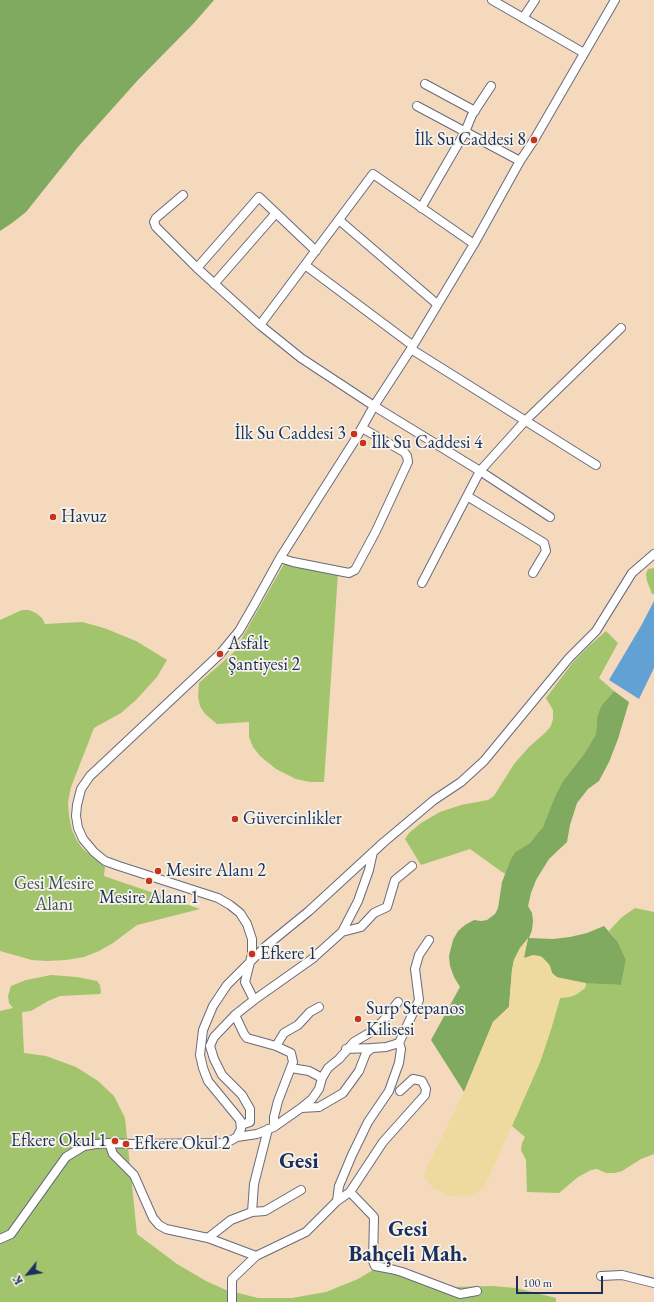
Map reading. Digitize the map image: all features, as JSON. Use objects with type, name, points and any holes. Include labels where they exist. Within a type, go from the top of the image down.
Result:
[{"type":"street","points":[[492,0],[584,53]]},
{"type":"street","points":[[523,18],[535,0]]},
{"type":"street","points":[[254,1000],[245,982],[252,954],[252,939],[247,924],[240,913],[230,904],[218,898],[106,860],[94,852],[83,839],[78,828],[76,816],[81,789],[90,776],[220,654],[238,631],[280,558],[362,428],[474,244],[520,161],[615,0]]},
{"type":"street","points":[[425,84],[475,111]]},
{"type":"street","points":[[421,208],[465,132],[475,111],[491,86]]},
{"type":"street","points":[[416,106],[520,161]]},
{"type":"street","points":[[260,325],[373,174],[474,244]]},
{"type":"street","points":[[183,195],[156,218],[155,225],[197,268],[260,325],[301,358],[550,517]]},
{"type":"street","points":[[197,268],[259,197],[316,251]]},
{"type":"street","points":[[214,284],[276,213]]},
{"type":"street","points":[[339,220],[437,304]]},
{"type":"street","points":[[305,265],[412,347],[525,421],[596,465]]},
{"type":"street","points":[[422,583],[480,471],[525,421],[621,328]]},
{"type":"street","points":[[280,558],[349,573],[355,570],[376,531],[408,462],[407,456],[404,452],[362,428]]},
{"type":"street","points":[[467,496],[544,543],[546,552],[533,573]]},
{"type":"street","points":[[237,1137],[241,1129],[238,1117],[208,1081],[200,1055],[203,1030],[213,1006],[227,985],[266,946],[309,911],[408,821],[434,800],[461,782],[484,761],[569,658],[596,631],[632,573],[654,554]]},
{"type":"street","points":[[241,1125],[250,1122],[250,1109],[242,1095],[222,1075],[214,1059],[210,1046],[214,1037],[235,1015],[312,959],[342,932],[358,901],[369,870],[373,852]]},
{"type":"street","points":[[342,932],[361,927],[374,913],[387,907],[395,880],[412,866]]},
{"type":"street","points":[[337,1201],[339,1186],[352,1155],[368,1122],[389,1091],[399,1062],[401,1049],[399,1044],[419,1000],[415,970],[419,955],[429,940]]},
{"type":"street","points":[[0,1239],[11,1234],[66,1157],[84,1146],[109,1143],[223,1143],[237,1137],[257,1134],[271,1128],[312,1099],[319,1089],[322,1078],[328,1068],[354,1042],[371,1032],[398,1002]]},
{"type":"street","points":[[276,1046],[284,1033],[298,1025],[310,1012],[319,1007]]},
{"type":"street","points":[[235,1015],[244,1034],[248,1038],[276,1046],[291,1053],[293,1062],[278,1101],[254,1184],[252,1212]]},
{"type":"street","points":[[346,1050],[386,1047],[399,1044]]},
{"type":"street","points":[[301,1108],[319,1107],[343,1093],[359,1071],[366,1053],[372,1048]]},
{"type":"street","points":[[291,1068],[309,1071],[322,1078]]},
{"type":"street","points":[[232,1302],[232,1279],[256,1256],[306,1232],[337,1201],[350,1192],[383,1142],[425,1095],[426,1089],[422,1081],[413,1079],[400,1091]]},
{"type":"street","points":[[109,1143],[113,1154],[134,1175],[153,1218],[158,1225],[166,1229],[208,1238],[256,1256]]},
{"type":"street","points":[[208,1238],[231,1220],[252,1212],[265,1211],[301,1190]]},
{"type":"street","points":[[350,1192],[374,1217],[373,1261],[375,1266],[402,1272],[460,1294],[477,1290]]},
{"type":"street","points":[[601,1276],[622,1275],[654,1283]]},
{"type":"green space","points":[[0,0],[214,0],[194,23],[138,80],[78,147],[26,212],[0,231]]},
{"type":"green space","points":[[284,564],[338,573],[324,782],[310,782],[296,779],[276,769],[260,756],[253,747],[249,737],[249,722],[217,724],[205,714],[200,706],[198,697],[199,683],[234,652]]},
{"type":"green space","points":[[654,568],[654,594],[652,594],[646,574],[648,569]]},
{"type":"green space","name":"Gesi Mesire Alanı","points":[[22,610],[29,610],[36,613],[42,618],[45,624],[82,622],[104,628],[136,641],[167,660],[157,677],[136,700],[121,713],[94,728],[71,787],[68,802],[69,816],[72,830],[77,841],[83,849],[105,867],[104,876],[200,909],[137,925],[113,943],[99,951],[84,957],[66,960],[32,960],[0,951],[0,620]]},
{"type":"green space","points":[[606,631],[618,643],[599,678],[614,691],[601,706],[597,717],[596,734],[584,754],[563,781],[547,821],[539,833],[530,843],[515,852],[505,874],[470,849],[421,865],[405,839],[409,833],[421,823],[440,812],[461,805],[488,800],[494,796],[514,764],[551,726],[553,710],[546,698],[574,661]]},
{"type":"green space","points":[[614,691],[629,702],[618,739],[609,762],[599,781],[588,789],[577,803],[570,825],[567,842],[549,859],[536,880],[528,906],[532,913],[533,921],[529,938],[553,939],[570,937],[587,933],[604,926],[618,942],[626,960],[621,985],[580,983],[558,978],[552,973],[550,966],[540,956],[523,958],[528,939],[520,948],[514,960],[509,1007],[493,1022],[464,1092],[431,1040],[460,987],[450,966],[449,956],[453,940],[458,931],[465,925],[474,920],[487,920],[495,914],[498,908],[502,882],[511,859],[515,852],[530,843],[543,827],[563,781],[584,754],[596,734],[597,717],[601,706]]},
{"type":"green space","points":[[635,908],[654,912],[654,1154],[641,1159],[622,1171],[615,1173],[606,1173],[597,1169],[591,1170],[578,1177],[559,1193],[527,1192],[526,1160],[521,1150],[525,1137],[512,1126],[540,1062],[560,998],[577,994],[585,988],[586,983],[621,985],[626,960],[618,942],[609,931],[622,917]]},
{"type":"green space","points":[[51,975],[77,977],[97,981],[100,985],[101,992],[100,994],[60,996],[31,1011],[22,1012],[24,1053],[46,1056],[76,1067],[98,1081],[114,1096],[125,1118],[137,1234],[177,1264],[206,1281],[226,1290],[258,1298],[292,1298],[326,1292],[358,1279],[381,1265],[451,1287],[492,1286],[516,1288],[556,1298],[556,1302],[0,1302],[0,1011],[13,1008],[9,1003],[8,996],[11,986],[26,980]]},
{"type":"sand","points":[[528,938],[524,958],[533,955],[540,956],[548,963],[552,973],[556,977],[586,983],[585,988],[573,996],[560,998],[540,1062],[484,1188],[469,1196],[459,1197],[448,1195],[433,1188],[423,1175],[464,1092],[493,1022],[509,1007],[514,960],[520,948]]},
{"type":"water","points":[[654,601],[654,668],[639,699],[609,680]]},
{"type":"place","name":"İlk Su Caddesi 8","points":[[534,140]]},
{"type":"place","name":"İlk Su Caddesi 3","points":[[354,434]]},
{"type":"place","name":"İlk Su Caddesi 4","points":[[363,443]]},
{"type":"place","name":"Havuz","points":[[53,517]]},
{"type":"place","name":"Asfalt Şantiyesi 2","points":[[220,654]]},
{"type":"place","name":"Güvercinlikler","points":[[235,819]]},
{"type":"place","name":"Mesire Alanı 2","points":[[158,871]]},
{"type":"place","name":"Mesire Alanı 1","points":[[149,881]]},
{"type":"place","name":"Efkere 1","points":[[252,954]]},
{"type":"place","name":"Surp Stepanos Kilisesi","points":[[358,1019]]},
{"type":"place","name":"Efkere Okul 1","points":[[115,1141]]},
{"type":"place","name":"Efkere Okul 2","points":[[126,1144]]},
{"type":"district","name":"Gesi","points":[[299,1162]]},
{"type":"district","name":"Gesi Bahçeli Mah.","points":[[408,1242]]}]
